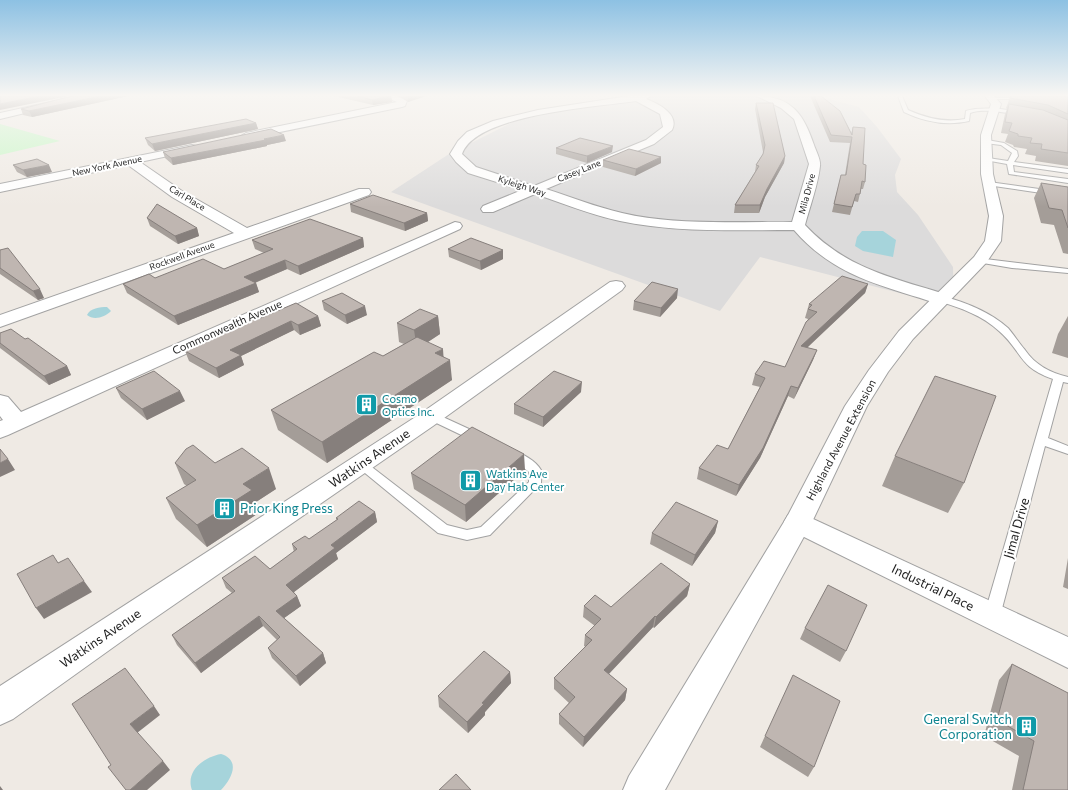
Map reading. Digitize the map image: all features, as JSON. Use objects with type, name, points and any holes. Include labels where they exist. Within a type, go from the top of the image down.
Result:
[{"type":"street","points":[[239,138],[264,133]]},
{"type":"street","name":"Kyleigh Way","points":[[475,133],[466,138],[458,148],[456,154],[472,170],[619,217],[681,224],[798,226]]},
{"type":"street","name":"Casey Lane","points":[[488,209],[650,142],[662,133]]},
{"type":"street","name":"Mila Drive","points":[[804,133],[815,164],[798,226],[812,242],[828,255],[848,265],[942,299]]},
{"type":"street","name":"Highland Avenue Extension","points":[[643,790],[798,522],[856,406],[879,370],[906,335],[980,260],[993,240],[996,216],[989,184],[995,155],[989,133]]},
{"type":"street","name":"New York Avenue","points":[[0,188],[200,146]]},
{"type":"street","name":"Carl Place","points":[[130,161],[177,194],[245,233]]},
{"type":"street","name":"Rockwell Avenue","points":[[0,321],[364,192]]},
{"type":"street","name":"Commonwealth Avenue","points":[[9,426],[455,226]]},
{"type":"street","name":"Watkins Avenue","points":[[0,707],[131,617],[432,416],[616,286]]},
{"type":"street","points":[[0,402],[9,426]]},
{"type":"street","name":"Industrial Place","points":[[798,522],[1068,653]]},
{"type":"lane","points":[[995,155],[1068,171]]},
{"type":"lane","points":[[995,155],[1012,173],[1068,181]]},
{"type":"lane","points":[[989,184],[1068,195]]},
{"type":"lane","points":[[980,260],[1012,266],[1068,271]]},
{"type":"lane","name":"Jimal Drive","points":[[942,299],[965,306],[992,320],[1012,338],[1027,360],[1034,366],[1064,379],[1041,440],[992,616]]},
{"type":"lane","points":[[432,416],[488,443]]},
{"type":"lane","points":[[1041,440],[1068,450]]},
{"type":"lane","points":[[360,464],[443,530],[467,535],[485,531],[535,482],[535,471],[527,463],[501,450]]},
{"type":"shaded area","points":[[491,133],[881,133],[901,159],[895,175],[897,192],[918,215],[953,267],[954,307],[760,257],[720,311],[391,192],[449,154]]},
{"type":"green space","points":[[0,133],[31,133],[60,141],[0,155]]},
{"type":"water","points":[[862,231],[883,231],[896,240],[893,257],[863,251],[855,246],[857,237]]},
{"type":"water","points":[[107,307],[111,311],[106,315],[93,318],[87,315],[93,309]]},
{"type":"water","points":[[221,754],[227,757],[233,765],[233,770],[225,786],[221,790],[192,790],[191,777],[198,766],[208,758]]},
{"type":"building","points":[[172,133],[207,133],[152,144],[145,138]]},
{"type":"building","points":[[253,133],[279,133],[284,135],[264,139],[266,140],[171,158],[163,152]]},
{"type":"building","points":[[762,133],[780,133],[785,156],[760,205],[735,205],[759,166],[756,165],[763,154],[765,145]]},
{"type":"building","points":[[830,133],[851,133],[852,135],[852,133],[865,133],[863,164],[866,165],[865,182],[862,181],[860,194],[856,194],[852,207],[834,204],[841,175],[846,175],[852,137],[831,135]]},
{"type":"building","points":[[1015,133],[1068,133],[1068,153],[1041,149],[1042,144],[1030,143],[1032,138],[1018,136],[1018,134]]},
{"type":"building","points":[[580,138],[613,146],[587,156],[556,148]]},
{"type":"building","points":[[629,149],[661,157],[636,169],[603,160]]},
{"type":"building","points":[[37,159],[49,165],[23,170],[13,165]]},
{"type":"building","points":[[1041,183],[1068,187],[1068,228],[1062,210],[1049,208]]},
{"type":"building","points":[[373,195],[427,213],[404,223],[350,204]]},
{"type":"building","points":[[157,204],[197,228],[175,236],[147,218]]},
{"type":"building","points":[[310,219],[363,238],[298,266],[285,260],[244,277],[256,283],[174,316],[123,284],[149,274],[155,278],[203,259],[224,269],[273,249],[252,240]]},
{"type":"building","points":[[471,238],[503,250],[480,261],[448,249]]},
{"type":"building","points":[[8,248],[40,289],[33,291],[0,268],[0,250]]},
{"type":"building","points":[[842,276],[868,284],[801,346],[817,350],[798,388],[791,386],[763,448],[739,485],[699,468],[717,445],[728,449],[765,378],[755,374],[764,361],[785,367],[806,322],[817,312],[808,309],[812,305],[809,304]]},
{"type":"building","points":[[652,282],[678,289],[661,308],[634,301]]},
{"type":"building","points":[[342,293],[365,306],[345,315],[322,301]]},
{"type":"building","points":[[296,303],[318,316],[298,325],[291,321],[230,350],[241,355],[216,368],[185,351],[253,319],[256,320]]},
{"type":"building","points":[[420,309],[438,316],[414,330],[397,323]]},
{"type":"building","points":[[11,329],[25,339],[28,338],[67,366],[44,376],[0,343],[0,333]]},
{"type":"building","points":[[417,337],[443,349],[435,353],[450,360],[322,442],[271,410],[374,352],[383,356]]},
{"type":"building","points":[[154,371],[180,391],[142,409],[116,388]]},
{"type":"building","points":[[554,371],[582,382],[543,417],[514,404]]},
{"type":"building","points":[[935,376],[996,396],[964,483],[895,456]]},
{"type":"building","name":"Watkins Ave Day Hab Center","points":[[472,427],[524,454],[465,505],[411,473]]},
{"type":"building","points":[[193,445],[215,463],[242,448],[269,468],[243,484],[252,490],[197,525],[166,498],[196,480],[175,463],[186,449]]},
{"type":"building","points":[[0,449],[8,459],[0,463]]},
{"type":"building","points":[[359,501],[375,512],[331,545],[335,548],[286,585],[297,596],[276,611],[323,653],[296,676],[268,648],[280,637],[259,616],[195,663],[172,635],[235,591],[222,578],[255,556],[270,569],[297,549],[292,544],[305,536],[309,539],[338,519],[336,518]]},
{"type":"building","points":[[676,502],[718,521],[695,555],[652,533]]},
{"type":"building","points":[[53,555],[58,563],[68,558],[84,581],[36,608],[17,574]]},
{"type":"building","points":[[661,563],[690,584],[656,617],[655,616],[604,670],[627,689],[584,737],[559,714],[575,697],[554,678],[592,640],[585,635],[601,619],[584,606],[595,595],[611,607]]},
{"type":"building","points":[[828,585],[867,605],[846,651],[805,628]]},
{"type":"building","points":[[484,651],[510,672],[467,722],[438,696]]},
{"type":"building","name":"General Switch Corporation","points":[[1012,664],[1068,693],[1068,790],[1023,790],[1034,741],[997,720]]},
{"type":"building","points":[[125,668],[154,706],[130,724],[163,761],[130,790],[126,790],[108,767],[111,765],[72,704]]},
{"type":"building","points":[[793,675],[840,701],[814,767],[765,736]]},
{"type":"building","points":[[456,774],[471,790],[439,790]]},
{"type":"place","name":"Cosmo Optics Inc.","points":[[367,405]]},
{"type":"place","name":"Watkins Ave Day Hab Center","points":[[470,480]]},
{"type":"place","name":"Prior King Press","points":[[225,508]]},
{"type":"place","name":"General Switch Corporation","points":[[1027,726]]}]
